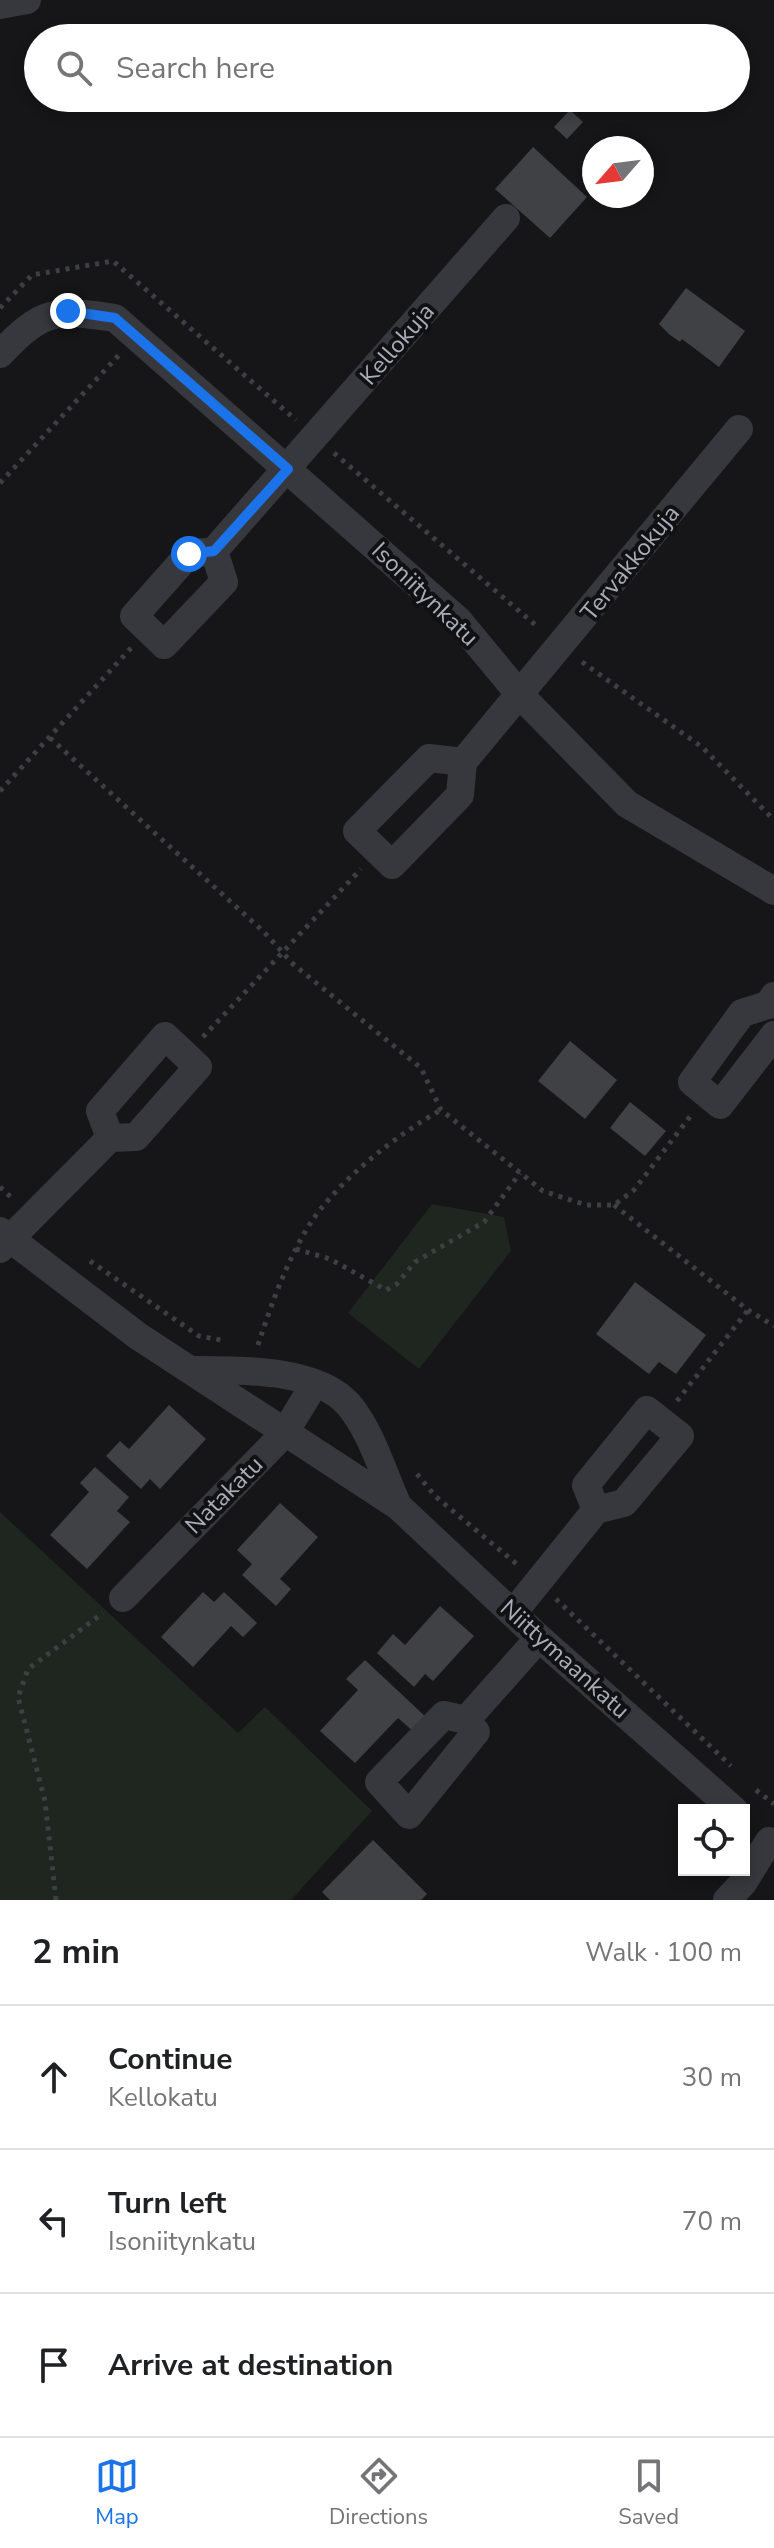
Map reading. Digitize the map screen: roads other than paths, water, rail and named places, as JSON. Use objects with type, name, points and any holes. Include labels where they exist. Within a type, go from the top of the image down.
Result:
[{"type":"street","points":[[0,5],[27,0]]},
{"type":"street","name":"Kellokuja","points":[[214,551],[506,218]]},
{"type":"street","name":"Isoniitynkatu","points":[[0,354],[30,323],[68,311],[115,318],[458,620],[521,696],[627,804],[774,891]]},
{"type":"street","name":"Tervakkokuja","points":[[463,762],[521,696],[739,429]]},
{"type":"street","points":[[214,551],[224,582],[164,645],[134,616],[189,554],[214,551]]},
{"type":"street","points":[[429,758],[463,762],[460,795],[392,865],[357,831],[429,758]]},
{"type":"street","points":[[771,1001],[774,1034],[720,1105],[692,1082],[742,1013],[771,1001]]},
{"type":"street","points":[[3,1240],[110,1138],[136,1137],[198,1067],[165,1036],[100,1111],[110,1138]]},
{"type":"street","name":"Niittymaankatu","points":[[3,1240],[138,1336],[398,1506],[539,1638],[727,1804]]},
{"type":"street","name":"Niittymaankatu","points":[[194,1370],[255,1369],[315,1383],[347,1402],[366,1431],[398,1506]]},
{"type":"street","name":"Natakatu","points":[[123,1598],[284,1434],[315,1383]]},
{"type":"street","points":[[513,1613],[596,1510],[624,1503],[680,1436],[647,1410],[586,1485],[596,1510]]},
{"type":"street","points":[[466,1720],[539,1638]]},
{"type":"street","points":[[727,1900],[772,1842],[750,1824]]}]
